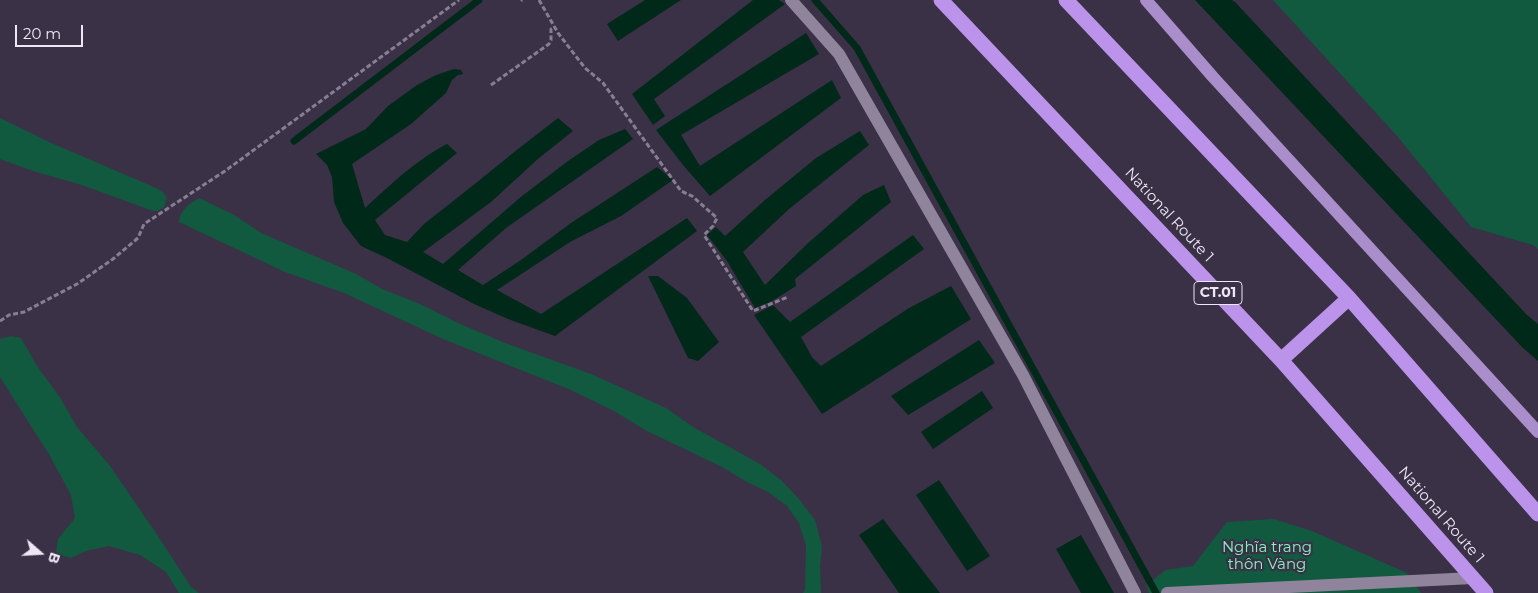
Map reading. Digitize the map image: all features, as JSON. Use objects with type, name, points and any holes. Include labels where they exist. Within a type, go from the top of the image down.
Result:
[{"type":"highway","name":"National Route 1","points":[[941,0],[1281,360],[1486,593]]},
{"type":"highway","points":[[1066,0],[1348,298],[1538,514]]},
{"type":"highway","points":[[1281,360],[1348,298]]},
{"type":"main road","points":[[1146,0],[1538,432]]},
{"type":"street","points":[[791,0],[840,54],[1023,375],[1135,593]]},
{"type":"street","points":[[1166,593],[1473,578]]},
{"type":"path","points":[[0,321],[9,314],[24,312],[77,284],[138,238],[144,224],[225,171],[459,0]]},
{"type":"path","points":[[540,0],[555,27],[585,68],[603,83],[681,190],[692,196],[717,218],[713,226],[704,235],[753,311],[788,297]]},
{"type":"path","points":[[491,85],[548,44],[551,40],[551,29],[555,27]]},
{"type":"green space","points":[[1273,0],[1538,0],[1538,249],[1533,245],[1471,227],[1398,137]]},
{"type":"green space","points":[[0,118],[49,142],[156,188],[163,192],[167,198],[164,207],[158,211],[153,211],[79,184],[0,159]]},
{"type":"green space","points":[[199,198],[234,215],[261,233],[356,274],[382,289],[420,304],[505,343],[591,374],[666,408],[693,427],[760,464],[781,480],[815,520],[822,546],[820,567],[821,593],[803,593],[805,589],[806,546],[799,523],[787,506],[768,492],[571,390],[443,339],[344,293],[285,272],[179,222],[183,211]]},
{"type":"green space","points":[[11,336],[21,338],[77,427],[110,466],[191,587],[199,593],[179,593],[166,572],[140,555],[109,546],[86,551],[71,558],[56,554],[58,539],[75,518],[71,495],[50,456],[0,377],[0,339]]},
{"type":"green space","name":"Nghĩa trang thôn Vàng","points":[[1274,519],[1312,531],[1407,573],[1421,593],[1149,593],[1146,585],[1166,570],[1193,566],[1227,522]]},
{"type":"shaded area","points":[[645,0],[681,0],[618,41],[607,24]]},
{"type":"shaded area","points":[[753,0],[779,0],[785,4],[654,99],[665,116],[653,125],[632,94]]},
{"type":"shaded area","points":[[1195,0],[1232,0],[1236,3],[1526,314],[1538,324],[1538,361],[1522,347]]},
{"type":"shaded area","points":[[806,33],[819,54],[681,135],[700,166],[832,80],[841,98],[710,196],[656,130]]},
{"type":"shaded area","points":[[454,69],[461,70],[463,74],[458,75],[452,80],[446,93],[411,124],[352,164],[365,208],[404,173],[436,150],[447,144],[457,153],[375,220],[385,235],[407,242],[424,224],[558,118],[573,131],[539,158],[491,202],[423,252],[443,264],[522,196],[568,161],[599,140],[625,129],[633,139],[506,228],[458,270],[483,285],[571,223],[657,167],[673,180],[621,216],[570,242],[497,290],[541,314],[687,218],[697,231],[555,336],[474,304],[361,246],[343,223],[334,202],[332,177],[327,165],[316,154],[366,129],[388,106],[417,85],[436,75]]},
{"type":"shaded area","points":[[860,131],[869,145],[789,209],[743,252],[765,285],[807,244],[863,195],[884,185],[891,202],[795,279],[796,286],[772,301],[755,308],[727,261],[707,235],[716,227],[725,236],[816,158]]},
{"type":"shaded area","points":[[913,235],[924,249],[801,337],[812,357],[821,366],[909,308],[951,286],[971,319],[822,414],[754,315],[773,305],[790,322]]},
{"type":"shaded area","points":[[648,276],[658,276],[687,298],[719,342],[698,361],[688,358]]},
{"type":"shaded area","points":[[979,340],[995,363],[908,415],[891,396]]},
{"type":"shaded area","points":[[982,391],[993,408],[933,449],[921,432]]},
{"type":"shaded area","points":[[939,480],[990,556],[967,571],[916,495]]},
{"type":"shaded area","points":[[883,519],[940,593],[899,593],[859,535]]},
{"type":"shaded area","points":[[1081,535],[1114,593],[1081,593],[1056,549]]},
{"type":"waterway","points":[[294,141],[479,0]]},
{"type":"waterway","points":[[815,0],[857,48],[1156,593]]}]
